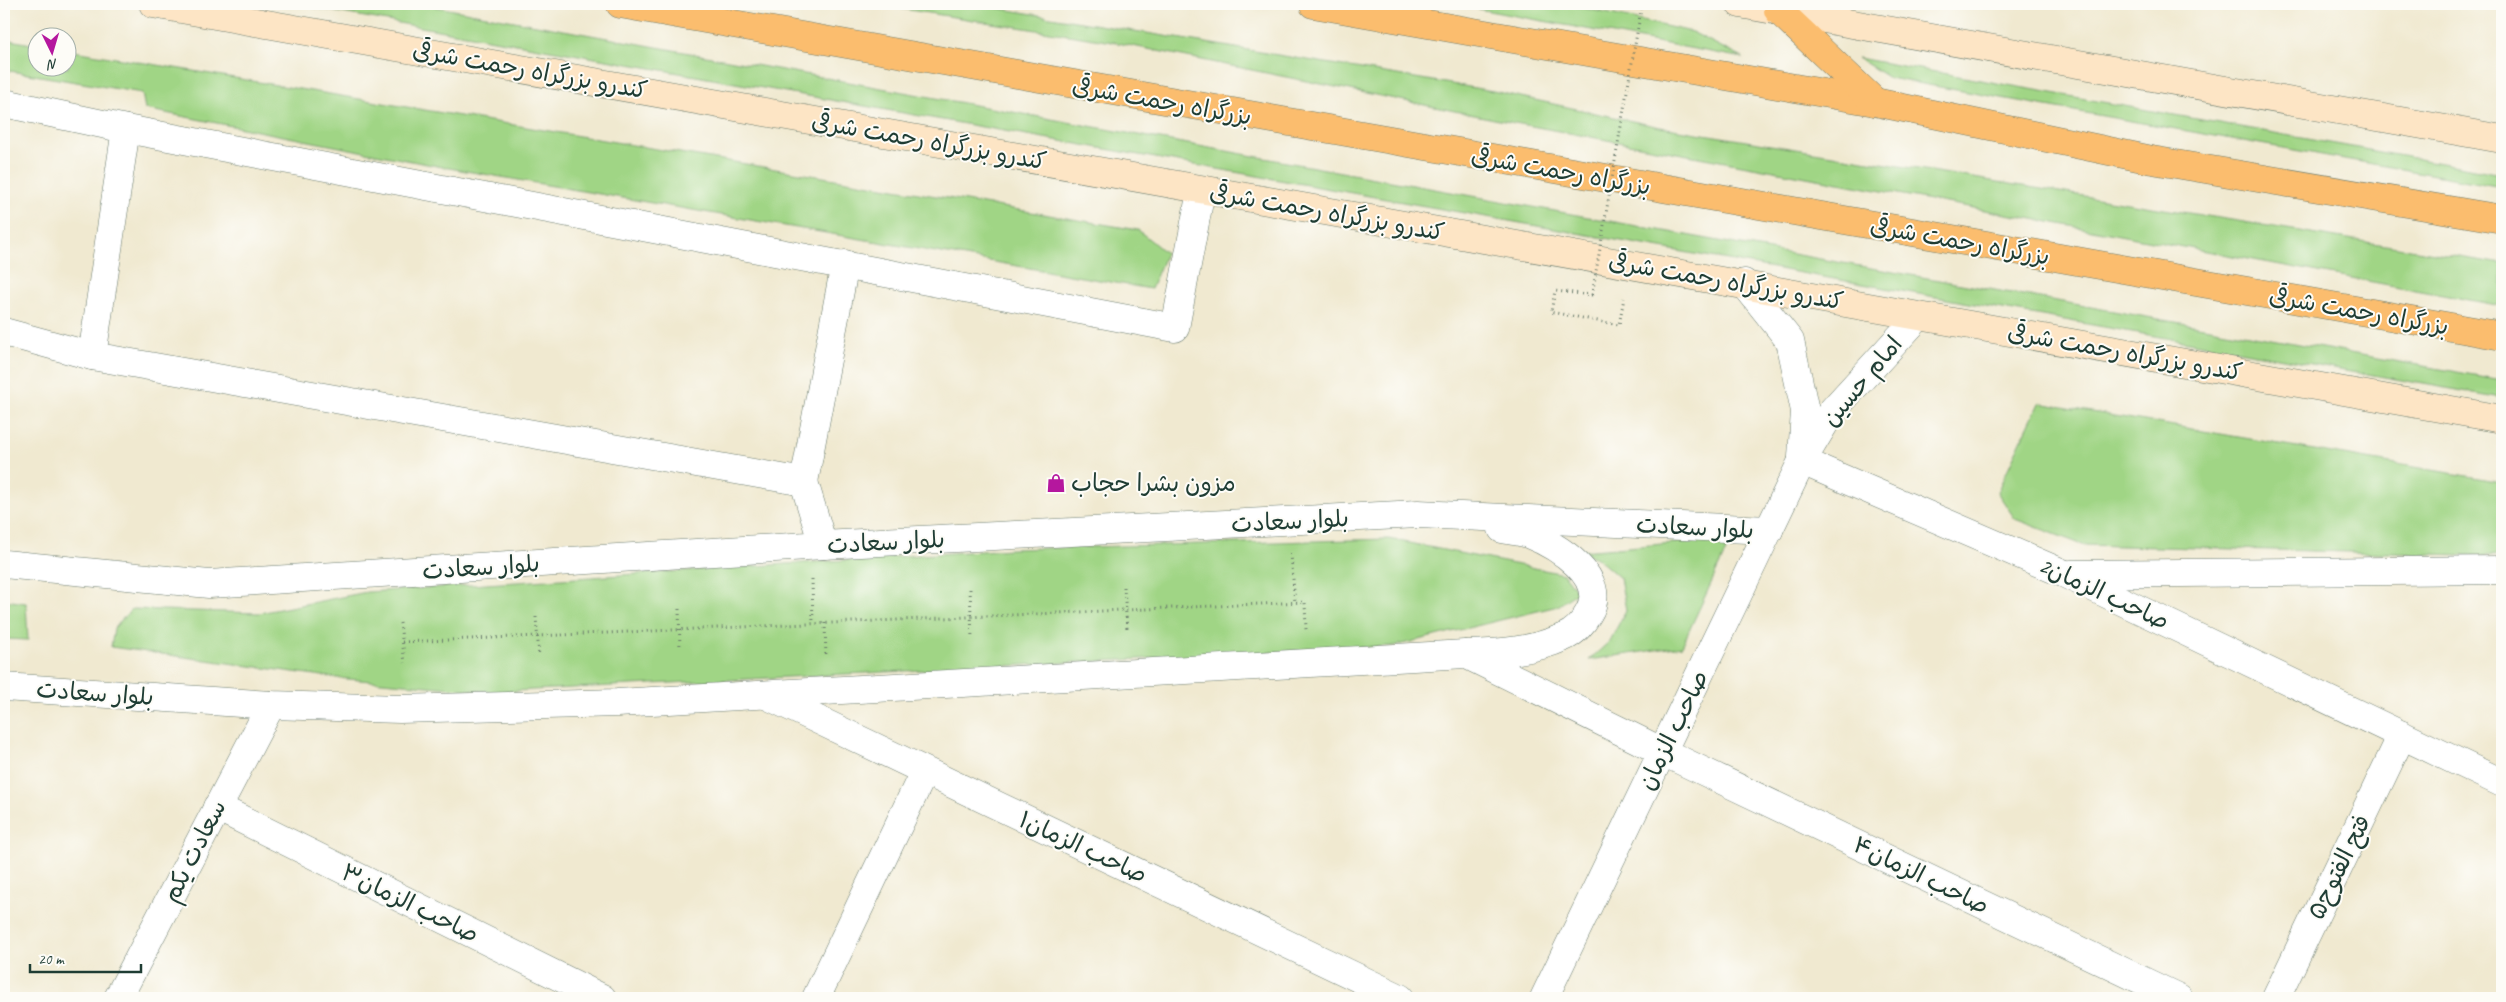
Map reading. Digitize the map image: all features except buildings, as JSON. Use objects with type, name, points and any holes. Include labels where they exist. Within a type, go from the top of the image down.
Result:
[{"type":"highway","name":"بزرگراه رحمت شرقی","points":[[620,4],[2502,336]]},
{"type":"highway","points":[[1312,4],[1875,102],[2152,160],[2502,219]]},
{"type":"highway","points":[[1778,10],[1875,102]]},
{"type":"main road","name":"کندرو بزرگراه رحمت شرقی","points":[[153,4],[1201,191],[1744,283],[1918,317],[2072,342],[2502,419]]},
{"type":"main road","points":[[1740,4],[2502,139]]},
{"type":"street","points":[[4,103],[126,130],[845,264],[1175,328],[1201,191]]},
{"type":"street","points":[[92,356],[126,130]]},
{"type":"street","points":[[817,546],[804,482],[845,264]]},
{"type":"street","name":"امام حسین","points":[[1744,283],[1790,341],[1805,411],[1802,461]]},
{"type":"street","name":"امام حسین","points":[[1802,461],[1832,411],[1918,317]]},
{"type":"street","points":[[4,332],[92,356],[804,482]]},
{"type":"street","name":"صاحب الزمان","points":[[1544,998],[1802,461]]},
{"type":"street","name":"2صاحب الزمان","points":[[1802,461],[2065,574],[2502,783]]},
{"type":"street","points":[[1418,514],[1527,534],[1573,560],[1583,570],[1593,588],[1594,606],[1583,623],[1565,637],[1530,649],[1465,654]]},
{"type":"street","name":"بلوار سعادت","points":[[4,564],[209,584],[817,546],[1418,514],[1769,530]]},
{"type":"street","points":[[2065,574],[2502,570]]},
{"type":"street","name":"بلوار سعادت","points":[[4,687],[271,705],[400,709],[617,703],[1465,654],[1663,752]]},
{"type":"street","name":"صاحب الزمان۱","points":[[766,695],[1400,998]]},
{"type":"street","name":"سعادت یکم","points":[[118,998],[271,705]]},
{"type":"street","name":"فتح الفتوح۵","points":[[2276,998],[2402,735]]},
{"type":"street","name":"صاحب الزمان۴","points":[[1663,752],[2179,998]]},
{"type":"street","points":[[816,998],[924,772]]},
{"type":"street","name":"صاحب الزمان۳","points":[[217,807],[602,998]]},
{"type":"path","points":[[1619,325],[1552,312],[1555,291],[1592,295],[1642,4]]},
{"type":"path","points":[[1289,521],[1295,603]]},
{"type":"path","points":[[813,624],[817,546]]},
{"type":"path","points":[[1124,587],[1127,628]]},
{"type":"path","points":[[970,589],[972,638]]},
{"type":"path","points":[[402,642],[1304,602],[1308,663]]},
{"type":"path","points":[[679,609],[680,649]]},
{"type":"path","points":[[536,617],[539,656]]},
{"type":"path","points":[[400,623],[405,663]]},
{"type":"green space","points":[[292,4],[421,4],[1730,243],[2502,380],[2502,398]]},
{"type":"green space","points":[[871,4],[973,4],[1493,91],[1660,127],[2502,264],[2502,306],[1499,120],[1113,42]]},
{"type":"green space","points":[[1451,4],[1558,4],[1579,7],[1692,32],[1743,58]]},
{"type":"green space","points":[[4,39],[28,43],[28,74],[4,70]]},
{"type":"green space","points":[[78,52],[1138,230],[1166,253],[1151,289],[437,166],[145,109],[142,93],[52,78],[78,78]]},
{"type":"green space","points":[[1858,58],[2502,174],[2502,187],[1889,78]]},
{"type":"green space","points":[[2039,403],[2502,482],[2502,556],[2083,545],[2015,519],[1997,492]]},
{"type":"green space","points":[[1389,539],[1564,574],[1577,592],[1558,606],[1394,646],[495,692],[337,678],[111,647],[114,628],[132,609],[259,613],[367,592],[1011,549]]},
{"type":"green space","points":[[1719,539],[1726,551],[1682,646],[1589,660],[1610,641],[1626,610],[1620,578],[1598,559],[1582,551]]},
{"type":"green space","points":[[4,600],[26,603],[28,640],[4,639]]},
{"type":"place","name":"مزون بشرا حجاب","points":[[1056,483]]}]
